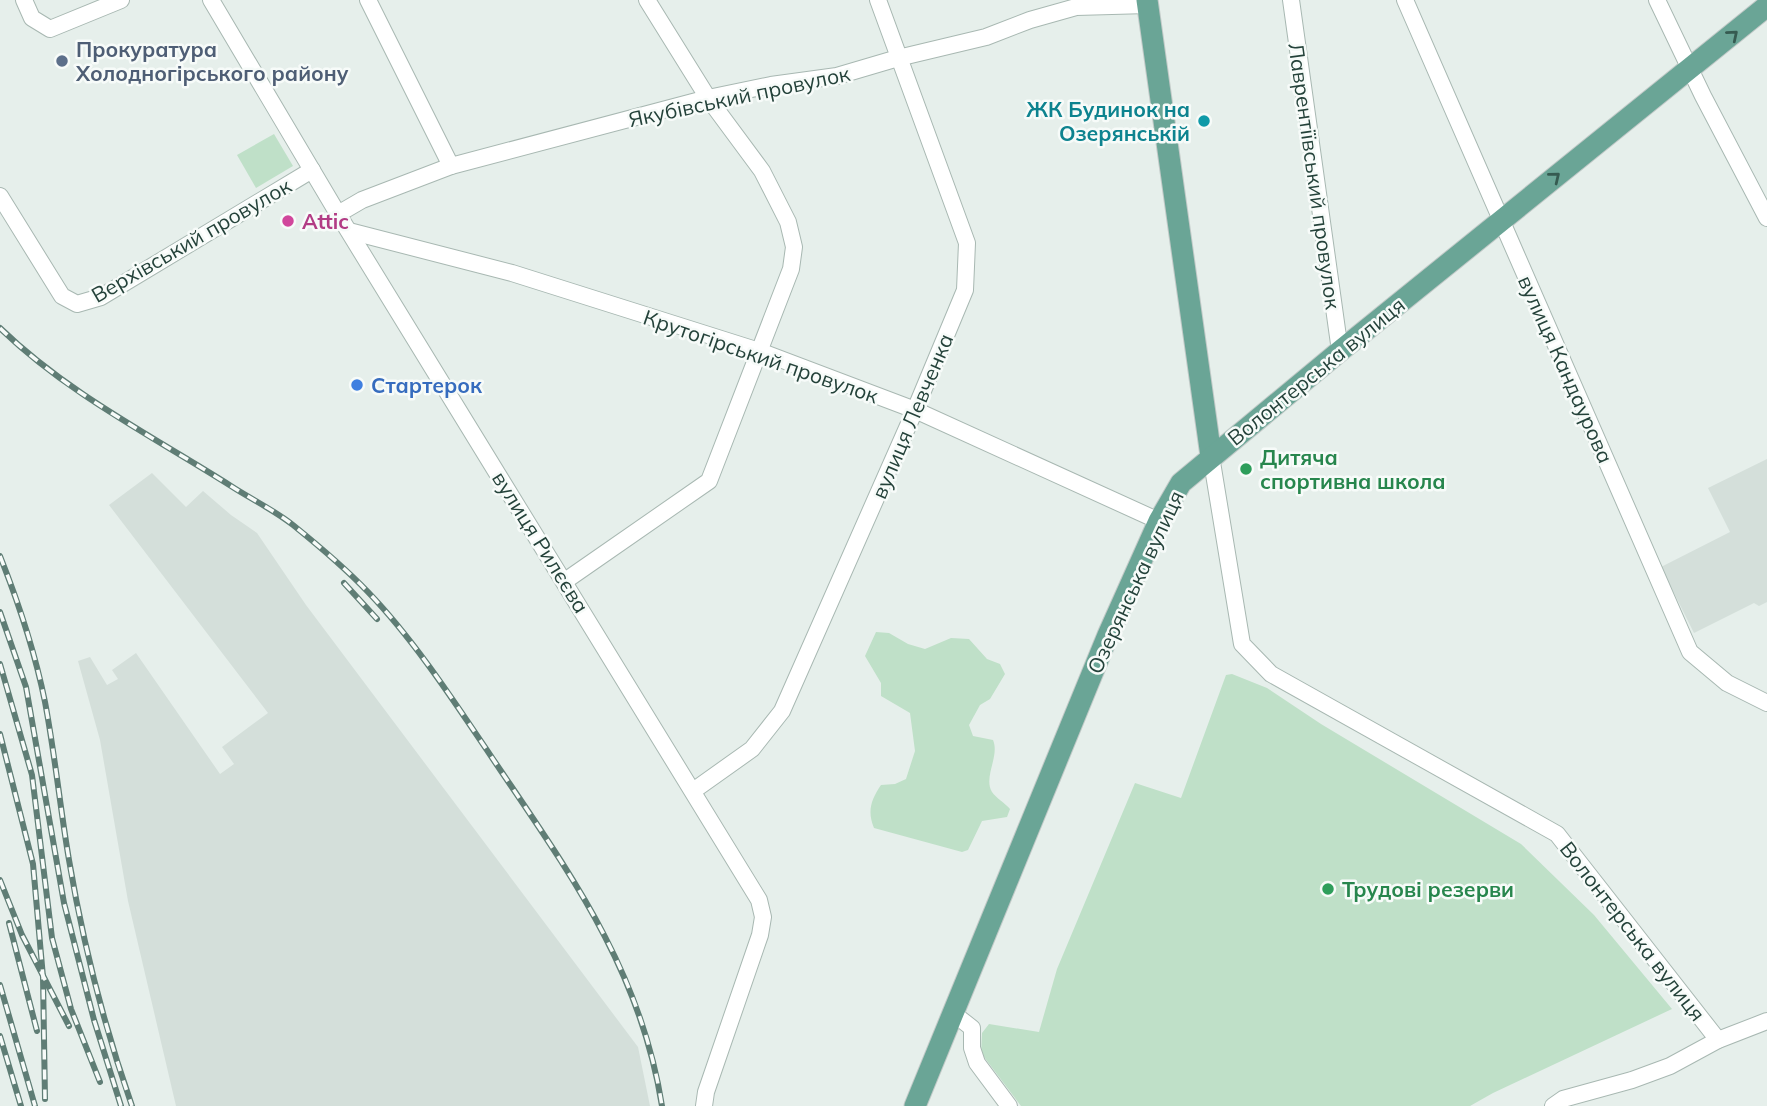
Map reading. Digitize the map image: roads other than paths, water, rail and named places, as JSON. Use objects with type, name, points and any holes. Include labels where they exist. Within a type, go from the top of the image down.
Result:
[{"type":"main road","points":[[1147,2],[1211,456]]},
{"type":"main road","name":"Волонтерська вулиця","points":[[1211,456],[1767,6]]},
{"type":"main road","name":"Озерянська вулиця","points":[[915,1106],[1103,648],[1159,520],[1181,484],[1211,456]]},
{"type":"street","points":[[24,0],[32,18],[50,29],[121,0]]},
{"type":"street","name":"вулиця Рилєєва","points":[[211,0],[338,214],[759,900],[763,917],[760,935],[706,1092],[704,1106]]},
{"type":"street","points":[[368,0],[451,166]]},
{"type":"street","points":[[565,581],[709,481],[790,269],[794,247],[788,222],[762,171],[708,98],[647,0]]},
{"type":"street","name":"вулиця Левченка","points":[[693,791],[752,749],[782,711],[965,290],[967,243],[878,0]]},
{"type":"street","name":"Лаврентіївський провулок","points":[[1290,0],[1340,351]]},
{"type":"street","name":"вулиця Кандаурова","points":[[1405,0],[1690,652],[1727,683],[1767,703]]},
{"type":"street","points":[[1657,0],[1767,218]]},
{"type":"street","name":"Якубівський провулок","points":[[338,214],[362,200],[451,166],[708,98],[771,85],[837,76],[986,37],[1030,20],[1076,7],[1147,2]]},
{"type":"street","name":"Верхівський провулок","points":[[0,196],[62,296],[77,304],[101,297],[312,170]]},
{"type":"street","name":"Крутогірський провулок","points":[[349,231],[512,273],[759,351],[915,410],[1159,520]]},
{"type":"street","name":"Волонтерська вулиця","points":[[1211,456],[1242,644],[1271,674],[1557,834],[1718,1041]]},
{"type":"street","points":[[954,1014],[972,1028],[972,1048],[977,1063],[1009,1106]]},
{"type":"street","points":[[1553,1106],[1563,1099],[1671,1066],[1718,1041],[1767,1021]]},
{"type":"railway","points":[[0,328],[53,373],[82,393],[286,520],[341,566],[386,612],[422,656],[470,725],[554,850],[601,929],[638,1013],[652,1058],[662,1106]]},
{"type":"railway","points":[[0,556],[26,628],[41,683],[81,922],[103,1015],[132,1106]]},
{"type":"railway","points":[[344,583],[377,619]]},
{"type":"railway","points":[[0,612],[26,687],[64,903],[94,1020],[121,1106]]},
{"type":"railway","points":[[0,664],[32,775],[52,938],[71,1009],[100,1082]]},
{"type":"railway","points":[[0,734],[33,864],[43,977],[45,1099]]},
{"type":"railway","points":[[0,880],[22,935],[69,1026]]},
{"type":"railway","points":[[9,923],[37,1031]]},
{"type":"railway","points":[[0,985],[35,1106]]},
{"type":"railway","points":[[0,1036],[21,1106]]},
{"type":"place","name":"Прокуратура Холодногірського району","points":[[62,61]]},
{"type":"place","name":"ЖК Будинок на Озерянській","points":[[1204,121]]},
{"type":"place","name":"Attic","points":[[288,221]]},
{"type":"place","name":"Стартерок","points":[[357,385]]},
{"type":"place","name":"Дитяча спортивна школа","points":[[1246,469]]},
{"type":"place","name":"Трудові резерви","points":[[1328,889]]}]
